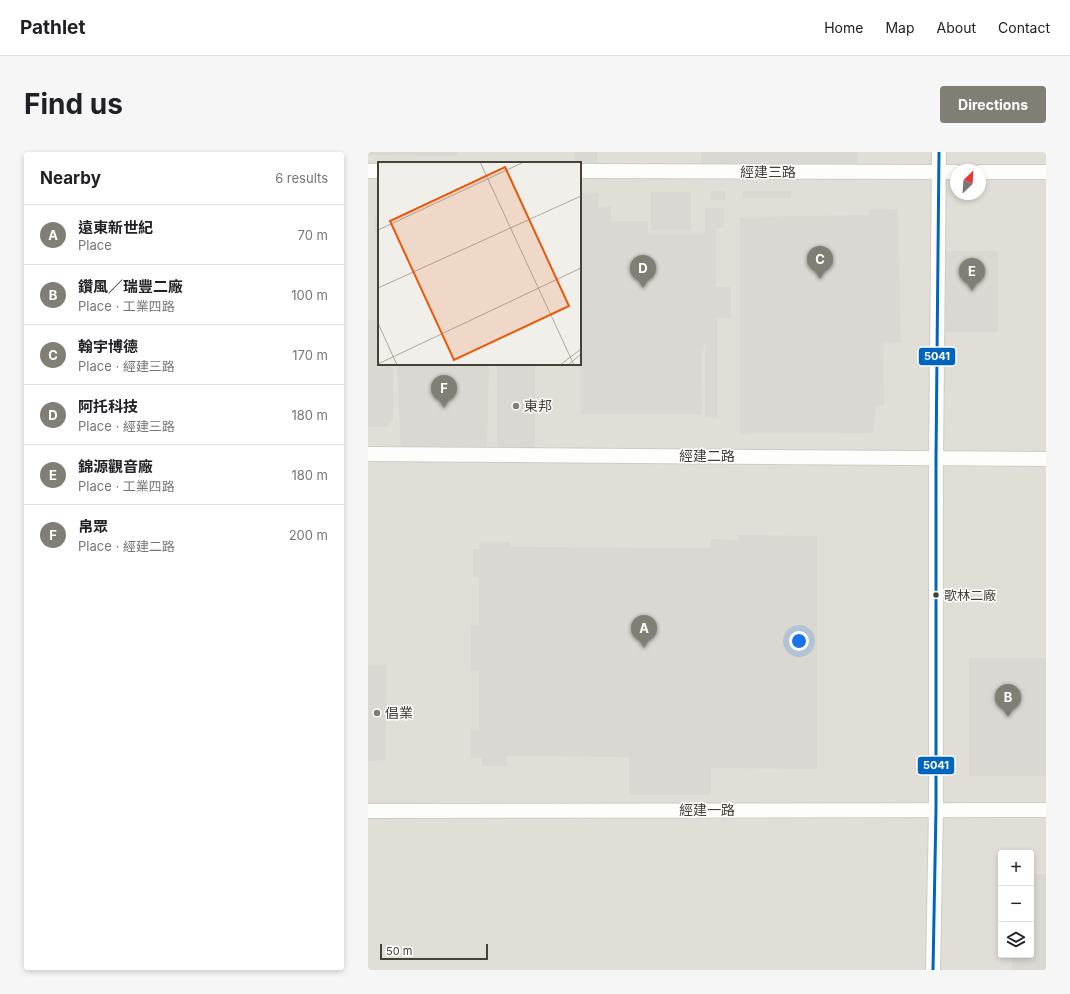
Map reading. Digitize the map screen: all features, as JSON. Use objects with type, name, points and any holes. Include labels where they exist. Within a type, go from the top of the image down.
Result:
[{"type":"street","points":[[933,970],[936,809],[936,458],[939,152]]},
{"type":"street","name":"經建三路","points":[[581,171],[950,172]]},
{"type":"street","points":[[986,172],[1046,172]]},
{"type":"street","name":"經建二路","points":[[368,454],[1046,459]]},
{"type":"street","name":"經建一路","points":[[368,811],[1046,810]]},
{"type":"shaded area","points":[[368,152],[1046,152],[1046,970],[368,970]]},
{"type":"building","points":[[368,152],[457,152],[457,156],[368,155]]},
{"type":"building","points":[[574,152],[597,152],[597,167],[581,166],[581,162],[574,162]]},
{"type":"building","points":[[701,152],[858,152],[858,167],[701,166]]},
{"type":"building","points":[[710,191],[725,191],[725,200],[710,200]]},
{"type":"building","points":[[742,191],[791,191],[791,198],[742,198]]},
{"type":"building","points":[[651,192],[691,192],[691,231],[651,231]]},
{"type":"building","points":[[581,193],[598,193],[599,207],[611,206],[611,221],[648,221],[648,233],[705,233],[705,208],[724,208],[724,228],[716,228],[716,287],[731,287],[731,318],[717,318],[717,418],[705,418],[705,344],[701,349],[702,414],[581,414]]},
{"type":"building","points":[[898,209],[901,343],[883,342],[884,405],[876,406],[873,433],[740,434],[740,217],[868,215],[869,210]]},
{"type":"building","points":[[374,217],[378,217],[378,233],[374,233]]},
{"type":"building","points":[[945,251],[998,251],[998,332],[946,332]]},
{"type":"building","points":[[368,320],[378,320],[378,365],[393,365],[393,420],[386,427],[368,427]]},
{"type":"building","points":[[397,365],[489,365],[487,452],[401,452]]},
{"type":"building","name":"東邦","points":[[497,365],[535,365],[535,448],[497,448]]},
{"type":"building","points":[[738,535],[817,536],[817,769],[711,768],[711,795],[629,795],[629,757],[507,756],[507,766],[482,766],[482,758],[470,758],[470,729],[479,729],[479,670],[471,670],[471,626],[479,626],[479,577],[473,577],[473,549],[479,549],[479,542],[510,542],[510,547],[710,548],[711,539],[738,540]]},
{"type":"building","points":[[969,658],[1046,658],[1046,776],[969,776]]},
{"type":"building","name":"倡業","points":[[387,664],[385,760],[368,761],[368,666]]},
{"type":"building","points":[[1034,874],[1046,874],[1046,970],[1012,970],[1012,958],[1034,958]]},
{"type":"transit line","name":"5041","points":[[933,970],[936,809],[936,458],[939,152]]},
{"type":"place","name":"翰宇博德","points":[[820,279]]},
{"type":"place","name":"阿托科技","points":[[643,288]]},
{"type":"place","name":"錦源觀音廠","points":[[972,291]]},
{"type":"place","name":"東邦","points":[[516,406]]},
{"type":"place","name":"帛眾","points":[[444,408]]},
{"type":"place","name":"歌林二廠","points":[[936,595]]},
{"type":"place","name":"遠東新世紀","points":[[644,648]]},
{"type":"place","name":"倡業","points":[[377,713]]},
{"type":"place","name":"鑽風／瑞豐二廠","points":[[1008,717]]}]
